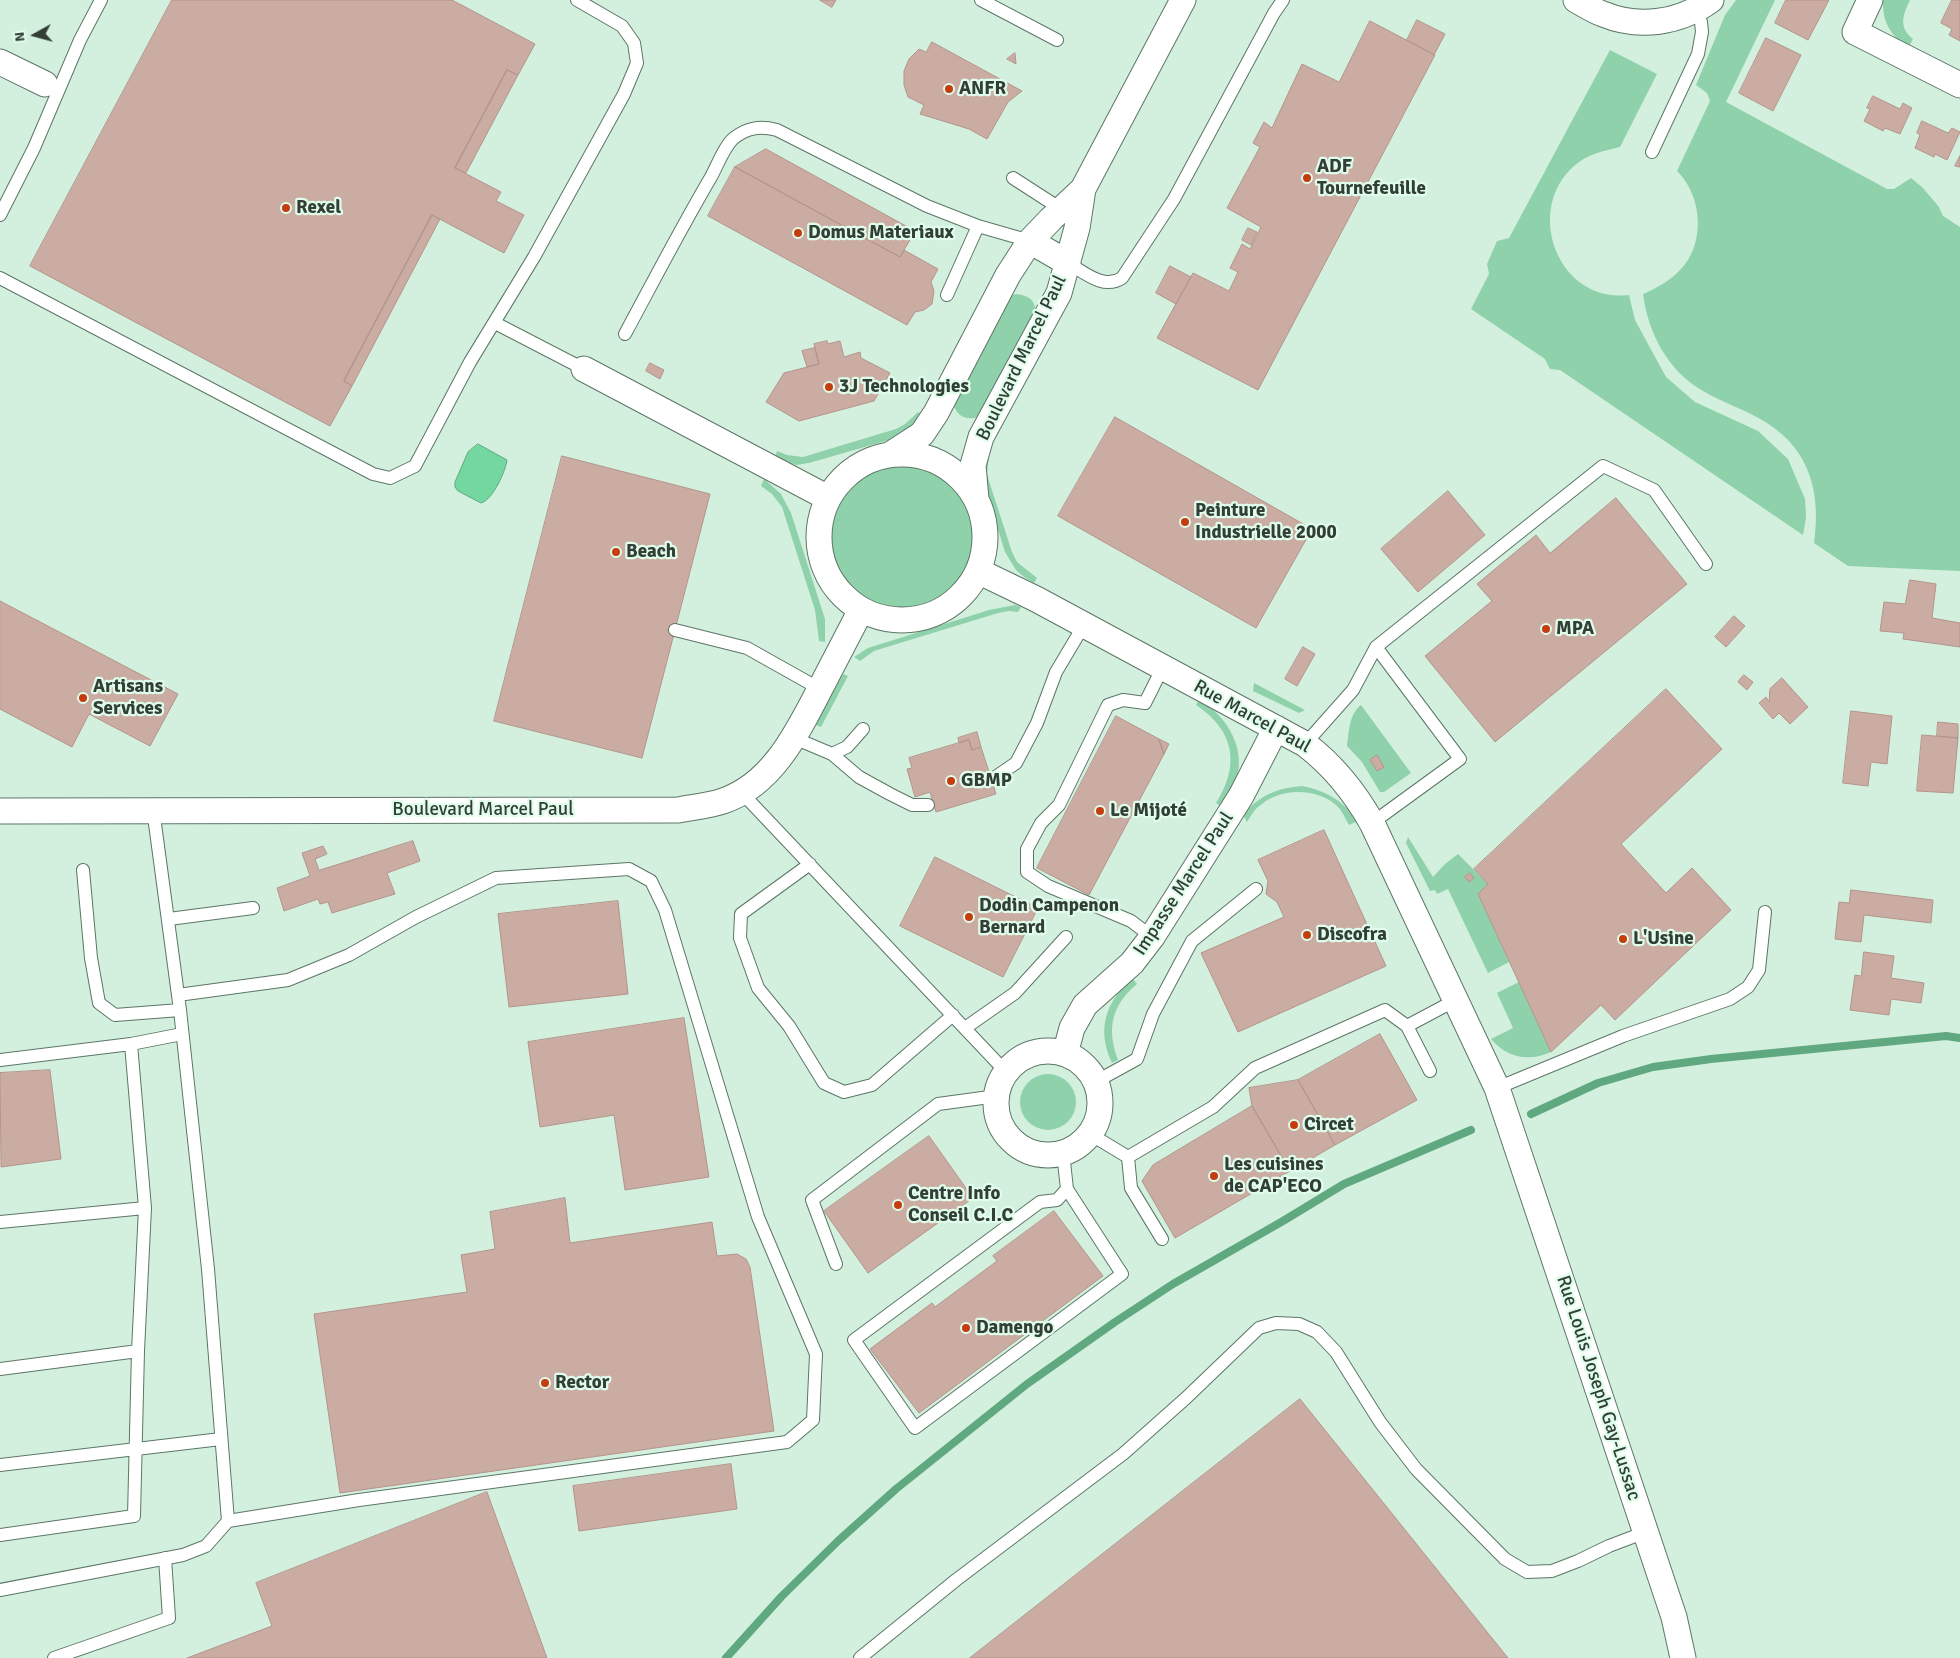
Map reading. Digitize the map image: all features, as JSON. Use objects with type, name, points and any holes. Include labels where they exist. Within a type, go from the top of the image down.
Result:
[{"type":"street","name":"Boulevard Marcel Paul","points":[[976,499],[974,465],[981,438],[1059,292],[1077,228],[1083,189],[1183,0]]},
{"type":"street","points":[[1576,0],[1616,19],[1644,22],[1673,19],[1703,5]]},
{"type":"street","points":[[1870,0],[1855,32],[1960,85]]},
{"type":"street","points":[[0,62],[51,88]]},
{"type":"street","name":"Boulevard Marcel Paul","points":[[891,454],[922,434],[936,413],[1008,274],[1030,241],[1083,189]]},
{"type":"street","points":[[1030,241],[1068,263]]},
{"type":"street","points":[[584,369],[828,498]]},
{"type":"street","points":[[891,454],[916,455],[941,463],[961,478],[976,499],[984,522],[985,547],[978,571],[963,594],[941,611],[915,620],[887,619],[861,610],[841,594],[826,572],[819,548],[820,522],[828,498],[844,477],[866,462],[891,454]]},
{"type":"street","name":"Rue Marcel Paul","points":[[978,571],[1036,599],[1276,728],[1305,744],[1323,758],[1345,781],[1372,823],[1497,1088],[1508,1120]]},
{"type":"street","name":"Boulevard Marcel Paul","points":[[0,811],[153,809],[678,810],[723,801],[741,792],[775,764],[794,738],[861,610]]},
{"type":"street","name":"Impasse Marcel Paul","points":[[1065,1054],[1072,1028],[1085,1005],[1132,963],[1152,937],[1241,796],[1276,728]]},
{"type":"street","points":[[1047,1051],[1065,1054],[1081,1062],[1093,1076],[1095,1082],[1099,1093],[1100,1111],[1094,1128],[1083,1143],[1063,1153],[1050,1156],[1032,1153],[1016,1144],[1004,1131],[998,1114],[997,1096],[1002,1079],[1014,1064],[1029,1055],[1047,1051]]},
{"type":"street","name":"Rue Louis Joseph Gay-Lussac","points":[[1508,1120],[1674,1616],[1683,1658]]},
{"type":"lane","points":[[0,215],[34,148],[51,88],[80,40],[101,0]]},
{"type":"lane","points":[[0,278],[373,474],[390,478],[415,466],[470,362],[534,257],[624,94],[637,63],[634,43],[622,26],[577,0]]},
{"type":"lane","points":[[981,0],[1057,40]]},
{"type":"lane","points":[[1068,263],[1103,283],[1110,284],[1122,278],[1174,199],[1274,13],[1283,0]]},
{"type":"lane","points":[[1652,152],[1700,48],[1703,5]]},
{"type":"lane","points":[[625,334],[697,200],[732,140],[742,132],[754,128],[766,127],[777,130],[927,206],[978,226],[1030,241]]},
{"type":"lane","points":[[1013,178],[1061,209]]},
{"type":"lane","points":[[947,295],[978,226]]},
{"type":"lane","points":[[495,323],[584,369]]},
{"type":"lane","points":[[1305,744],[1353,690],[1376,647],[1603,466],[1654,490],[1706,564]]},
{"type":"lane","points":[[994,778],[1016,763],[1037,723],[1056,672],[1084,625]]},
{"type":"lane","points":[[676,630],[747,648],[820,689]]},
{"type":"lane","points":[[1372,823],[1460,759],[1376,647]]},
{"type":"lane","points":[[1152,937],[1132,921],[1048,886],[1027,872],[1026,849],[1041,823],[1059,805],[1108,705],[1123,700],[1145,703],[1163,667]]},
{"type":"lane","points":[[832,754],[848,747],[862,729]]},
{"type":"lane","points":[[794,738],[832,754],[859,777],[890,794],[912,805],[928,805]]},
{"type":"lane","points":[[741,792],[1007,1073]]},
{"type":"lane","points":[[153,809],[180,1010],[208,1269],[228,1521]]},
{"type":"lane","points":[[810,864],[741,914],[739,925],[740,938],[758,988],[789,1026],[824,1084],[844,1092],[872,1085],[953,1015]]},
{"type":"lane","points":[[0,1590],[183,1555],[206,1546],[228,1521],[359,1500],[787,1442],[813,1420],[816,1354],[758,1217],[665,910],[651,881],[628,868],[496,878],[416,917],[349,955],[288,980],[178,995]]},
{"type":"lane","points":[[82,870],[91,958],[99,1003],[115,1015],[180,1010]]},
{"type":"lane","points":[[1095,1082],[1137,1060],[1153,1014],[1192,942],[1256,890]]},
{"type":"lane","points":[[169,919],[253,908]]},
{"type":"lane","points":[[1497,1088],[1623,1036],[1730,999],[1748,987],[1759,970],[1765,912]]},
{"type":"lane","points":[[965,1028],[1015,993],[1066,937]]},
{"type":"lane","points":[[1407,1026],[1456,1000]]},
{"type":"lane","points":[[1128,1157],[1213,1107],[1255,1068],[1385,1010],[1407,1026],[1430,1071]]},
{"type":"lane","points":[[0,1060],[131,1044],[182,1034]]},
{"type":"lane","points":[[0,1535],[134,1516],[138,1352],[146,1208],[131,1044]]},
{"type":"lane","points":[[836,1264],[812,1200],[938,1104],[997,1096]]},
{"type":"lane","points":[[1090,1134],[1128,1157]]},
{"type":"lane","points":[[1063,1153],[1067,1189],[1122,1274],[915,1428],[854,1340],[1040,1202],[1057,1200],[1067,1189]]},
{"type":"lane","points":[[1128,1157],[1131,1188],[1162,1239]]},
{"type":"lane","points":[[0,1222],[146,1208]]},
{"type":"lane","points":[[860,1658],[956,1580],[1123,1454],[1186,1398],[1259,1328],[1276,1323],[1299,1324],[1317,1332],[1336,1352],[1380,1422],[1416,1469],[1505,1559],[1527,1572],[1552,1571],[1646,1532]]},
{"type":"lane","points":[[0,1369],[138,1352]]},
{"type":"lane","points":[[0,1465],[222,1439]]},
{"type":"lane","points":[[54,1658],[169,1618],[165,1558]]},
{"type":"shaded area","points":[[1736,0],[1775,0],[1726,102],[1887,189],[1894,189],[1911,178],[1923,188],[1939,207],[1943,216],[1960,227],[1960,571],[1848,566],[1814,543],[1816,508],[1814,491],[1810,476],[1794,447],[1782,434],[1767,423],[1691,383],[1670,362],[1655,337],[1643,294],[1663,284],[1677,273],[1689,258],[1694,246],[1698,219],[1696,206],[1692,193],[1677,171],[1710,101],[1707,93],[1696,85],[1725,15]]},
{"type":"shaded area","points":[[1883,0],[1910,0],[1903,21],[1905,30],[1913,39],[1908,48],[1897,39],[1889,28],[1884,15]]},
{"type":"shaded area","points":[[1610,50],[1657,74],[1620,147],[1596,154],[1579,162],[1559,185],[1551,206],[1551,229],[1556,251],[1567,270],[1584,285],[1604,294],[1629,295],[1635,320],[1666,377],[1695,402],[1758,431],[1788,459],[1805,499],[1806,518],[1803,535],[1560,370],[1550,369],[1545,359],[1471,309],[1489,274],[1487,264],[1497,241],[1509,238]]},
{"type":"shaded area","points":[[1016,294],[1030,299],[1034,304],[1036,312],[981,416],[968,418],[961,416],[954,406],[1004,298]]},
{"type":"shaded area","points":[[918,412],[924,416],[919,422],[896,438],[809,463],[796,465],[775,457],[777,451],[787,455],[803,457],[896,429],[905,424]]},
{"type":"shaded area","points":[[478,444],[507,460],[494,491],[486,501],[481,503],[458,491],[455,487],[455,482],[468,452]]},
{"type":"shaded area","points":[[983,454],[989,457],[987,473],[1012,552],[1017,562],[1037,578],[1034,583],[1016,570],[1005,552],[983,481]]},
{"type":"shaded area","points":[[900,463],[928,469],[951,485],[967,508],[973,536],[967,564],[951,587],[928,603],[900,609],[872,603],[849,587],[833,564],[827,536],[833,508],[849,485],[872,469]]},
{"type":"shaded area","points":[[764,479],[781,494],[791,513],[825,619],[825,642],[819,641],[815,610],[782,507],[772,494],[761,486]]},
{"type":"shaded area","points":[[1015,605],[1021,607],[1018,612],[998,613],[874,651],[860,661],[854,657],[868,648],[989,610]]},
{"type":"shaded area","points":[[843,674],[848,676],[821,727],[815,725]]},
{"type":"shaded area","points":[[1254,683],[1305,710],[1299,713],[1253,691]]},
{"type":"shaded area","points":[[1199,699],[1219,715],[1227,725],[1237,748],[1239,760],[1238,773],[1234,786],[1222,807],[1216,803],[1224,789],[1228,775],[1231,762],[1230,750],[1226,737],[1219,726],[1196,705]]},
{"type":"shaded area","points":[[1361,705],[1411,773],[1384,792],[1380,792],[1362,762],[1347,746],[1352,718]]},
{"type":"shaded area","points":[[1302,786],[1334,798],[1358,821],[1349,825],[1340,809],[1328,799],[1319,795],[1299,792],[1279,795],[1270,799],[1253,812],[1247,822],[1243,815],[1256,802],[1270,794]]},
{"type":"shaded area","points":[[1408,837],[1433,877],[1458,854],[1488,884],[1478,894],[1509,962],[1488,973],[1448,889],[1437,894],[1435,890],[1430,891],[1406,843]]},
{"type":"shaded area","points":[[1132,978],[1137,984],[1122,1000],[1114,1018],[1112,1038],[1118,1060],[1112,1063],[1105,1039],[1104,1027],[1106,1017],[1116,997]]},
{"type":"shaded area","points":[[1519,982],[1551,1052],[1535,1057],[1519,1056],[1504,1050],[1491,1039],[1513,1028],[1497,993]]},
{"type":"shaded area","points":[[1042,1074],[1054,1074],[1068,1082],[1076,1096],[1074,1113],[1068,1122],[1054,1130],[1042,1130],[1032,1125],[1025,1118],[1020,1108],[1020,1096],[1025,1086],[1032,1079]]},
{"type":"building","name":"Rexel","points":[[172,0],[452,0],[535,44],[518,75],[507,70],[455,168],[501,192],[496,201],[524,215],[504,253],[432,215],[344,381],[352,386],[330,426],[30,266]]},
{"type":"building","points":[[820,0],[836,0],[832,7]]},
{"type":"building","points":[[1786,0],[1829,0],[1808,40],[1775,23]]},
{"type":"building","points":[[1952,0],[1960,0],[1960,41],[1949,35],[1952,29],[1941,23]]},
{"type":"building","points":[[1417,20],[1445,34],[1434,55],[1407,40]]},
{"type":"building","name":"ADF Tournefeuille","points":[[1370,21],[1435,55],[1258,390],[1157,338],[1193,273],[1229,291],[1238,272],[1230,268],[1242,244],[1250,249],[1261,227],[1227,208],[1260,147],[1253,143],[1264,122],[1272,128],[1302,64],[1339,82]]},
{"type":"building","points":[[1766,38],[1801,55],[1773,111],[1739,93]]},
{"type":"building","points":[[932,42],[1022,91],[1008,102],[987,139],[969,129],[920,114],[924,105],[908,97],[904,85],[904,71],[909,59],[919,49],[926,52]]},
{"type":"building","points":[[1015,53],[1016,64],[1007,59]]},
{"type":"building","points":[[507,70],[518,75],[466,173],[455,168]]},
{"type":"building","points":[[1873,96],[1900,109],[1903,103],[1912,108],[1900,134],[1885,128],[1883,131],[1864,121],[1870,109],[1867,108]]},
{"type":"building","points":[[1922,121],[1948,133],[1952,128],[1960,132],[1947,160],[1935,154],[1934,157],[1915,148],[1920,135],[1917,133]]},
{"type":"building","points":[[766,149],[915,231],[900,257],[735,167]]},
{"type":"building","points":[[1960,156],[1960,167],[1955,166]]},
{"type":"building","name":"Domus Materiaux","points":[[735,167],[900,257],[904,250],[938,269],[931,282],[934,291],[932,304],[924,310],[915,312],[907,325],[708,216]]},
{"type":"building","points":[[432,215],[440,219],[352,386],[344,381]]},
{"type":"building","points":[[1248,228],[1257,232],[1251,245],[1242,240]]},
{"type":"building","points":[[1170,266],[1191,277],[1176,304],[1156,293]]},
{"type":"building","name":"3J Technologies","points":[[827,341],[828,344],[840,341],[844,357],[860,352],[861,358],[890,373],[874,401],[799,421],[766,402],[784,373],[819,364],[814,344]]},
{"type":"building","points":[[815,348],[819,364],[807,367],[802,351]]},
{"type":"building","points":[[650,363],[664,370],[660,379],[646,371]]},
{"type":"building","name":"Peinture Industrielle 2000","points":[[1115,417],[1312,529],[1256,628],[1058,516]]},
{"type":"building","name":"Beach","points":[[562,456],[710,494],[642,758],[494,721]]},
{"type":"building","points":[[1448,491],[1485,535],[1418,592],[1381,549]]},
{"type":"building","name":"MPA","points":[[1616,498],[1687,584],[1495,742],[1425,656],[1492,601],[1477,584],[1536,535],[1550,553]]},
{"type":"building","points":[[1910,580],[1936,584],[1932,618],[1960,623],[1960,647],[1903,639],[1904,633],[1880,631],[1884,602],[1905,604]]},
{"type":"building","points":[[0,601],[178,694],[150,746],[89,714],[72,747],[0,709]]},
{"type":"building","points":[[1734,616],[1745,626],[1726,647],[1715,637]]},
{"type":"building","points":[[1303,647],[1315,654],[1297,686],[1285,679]]},
{"type":"building","points":[[1744,675],[1753,682],[1747,690],[1738,682]]},
{"type":"building","points":[[1782,678],[1808,707],[1790,724],[1779,713],[1773,719],[1759,703],[1766,697],[1769,702],[1770,689]]},
{"type":"building","points":[[1666,689],[1722,749],[1621,844],[1666,893],[1692,868],[1731,910],[1615,1020],[1601,1005],[1551,1052],[1478,894],[1488,884],[1474,869]]},
{"type":"building","points":[[1851,711],[1892,716],[1887,764],[1871,762],[1868,786],[1843,783]]},
{"type":"building","name":"Le Mijoté","points":[[1116,716],[1159,739],[1164,754],[1089,895],[1037,868]]},
{"type":"building","points":[[1938,722],[1958,724],[1958,738],[1937,736]]},
{"type":"building","points":[[977,732],[981,747],[972,750],[969,740],[959,743],[958,738]]},
{"type":"building","points":[[1922,735],[1958,738],[1953,793],[1917,791]]},
{"type":"building","points":[[1159,739],[1169,744],[1164,754]]},
{"type":"building","name":"GBMP","points":[[969,740],[972,750],[981,747],[996,794],[936,812],[930,792],[915,797],[907,769],[912,768],[909,758]]},
{"type":"building","points":[[1377,755],[1384,767],[1377,771],[1370,760]]},
{"type":"building","name":"Discofra","points":[[1324,830],[1386,966],[1238,1032],[1201,953],[1284,917],[1277,902],[1266,894],[1268,881],[1258,860]]},
{"type":"building","points":[[413,841],[420,861],[387,873],[395,894],[332,913],[328,902],[320,904],[318,899],[284,911],[277,888],[310,876],[302,853],[323,846],[327,854],[315,859],[319,870]]},
{"type":"building","name":"Dodin Campenon Bernard","points":[[935,857],[1038,908],[1003,977],[900,926]]},
{"type":"building","points":[[1470,873],[1474,878],[1469,882],[1465,877]]},
{"type":"building","points":[[1851,890],[1933,900],[1931,923],[1864,915],[1861,942],[1835,939],[1839,902],[1849,903]]},
{"type":"building","points":[[618,901],[628,994],[509,1007],[498,914]]},
{"type":"building","points":[[1864,952],[1894,956],[1891,978],[1924,983],[1921,1003],[1891,999],[1889,1015],[1850,1010],[1855,975],[1861,976]]},
{"type":"building","points":[[684,1018],[709,1177],[625,1190],[614,1115],[540,1127],[528,1042]]},
{"type":"building","points":[[1380,1034],[1417,1100],[1335,1145],[1298,1080]]},
{"type":"building","points":[[50,1070],[61,1159],[1,1167],[0,1073]]},
{"type":"building","name":"Circet","points":[[1298,1080],[1335,1145],[1290,1171],[1252,1106],[1249,1088]]},
{"type":"building","name":"Les cuisines de CAP'ECO","points":[[1252,1106],[1290,1171],[1175,1238],[1142,1181],[1153,1165]]},
{"type":"building","name":"Centre Info Conseil C.I.C","points":[[929,1136],[973,1198],[868,1273],[824,1211]]},
{"type":"building","name":"Rector","points":[[565,1198],[570,1243],[712,1222],[717,1256],[737,1254],[746,1259],[750,1267],[774,1431],[340,1493],[314,1314],[467,1292],[461,1255],[495,1249],[490,1212]]},
{"type":"building","name":"Damengo","points":[[1054,1211],[1103,1276],[919,1413],[870,1349],[932,1303],[935,1307],[997,1261],[993,1256]]},
{"type":"building","points":[[1300,1399],[1508,1658],[970,1658]]},
{"type":"building","points":[[731,1464],[737,1509],[579,1531],[573,1486]]},
{"type":"building","points":[[487,1492],[547,1658],[187,1658],[272,1626],[256,1583]]},
{"type":"waterway","points":[[1531,1114],[1598,1083],[1653,1067],[1711,1059],[1946,1036],[1960,1038]]},
{"type":"waterway","points":[[726,1658],[782,1596],[838,1541],[896,1489],[1027,1384],[1173,1284],[1344,1184],[1471,1130]]},
{"type":"place","name":"ANFR","points":[[949,89]]},
{"type":"place","name":"ADF Tournefeuille","points":[[1307,178]]},
{"type":"place","name":"Rexel","points":[[286,208]]},
{"type":"place","name":"Domus Materiaux","points":[[798,233]]},
{"type":"place","name":"3J Technologies","points":[[829,387]]},
{"type":"place","name":"Peinture Industrielle 2000","points":[[1185,522]]},
{"type":"place","name":"Beach","points":[[616,552]]},
{"type":"place","name":"MPA","points":[[1546,629]]},
{"type":"place","name":"Artisans Services","points":[[83,698]]},
{"type":"place","name":"GBMP","points":[[951,781]]},
{"type":"place","name":"Le Mijoté","points":[[1100,811]]},
{"type":"place","name":"Dodin Campenon Bernard","points":[[969,917]]},
{"type":"place","name":"Discofra","points":[[1307,935]]},
{"type":"place","name":"L'Usine","points":[[1623,939]]},
{"type":"place","name":"Circet","points":[[1294,1125]]},
{"type":"place","name":"Les cuisines de CAP'ECO","points":[[1214,1176]]},
{"type":"place","name":"Centre Info Conseil C.I.C","points":[[898,1205]]},
{"type":"place","name":"Damengo","points":[[966,1328]]},
{"type":"place","name":"Rector","points":[[545,1383]]}]
